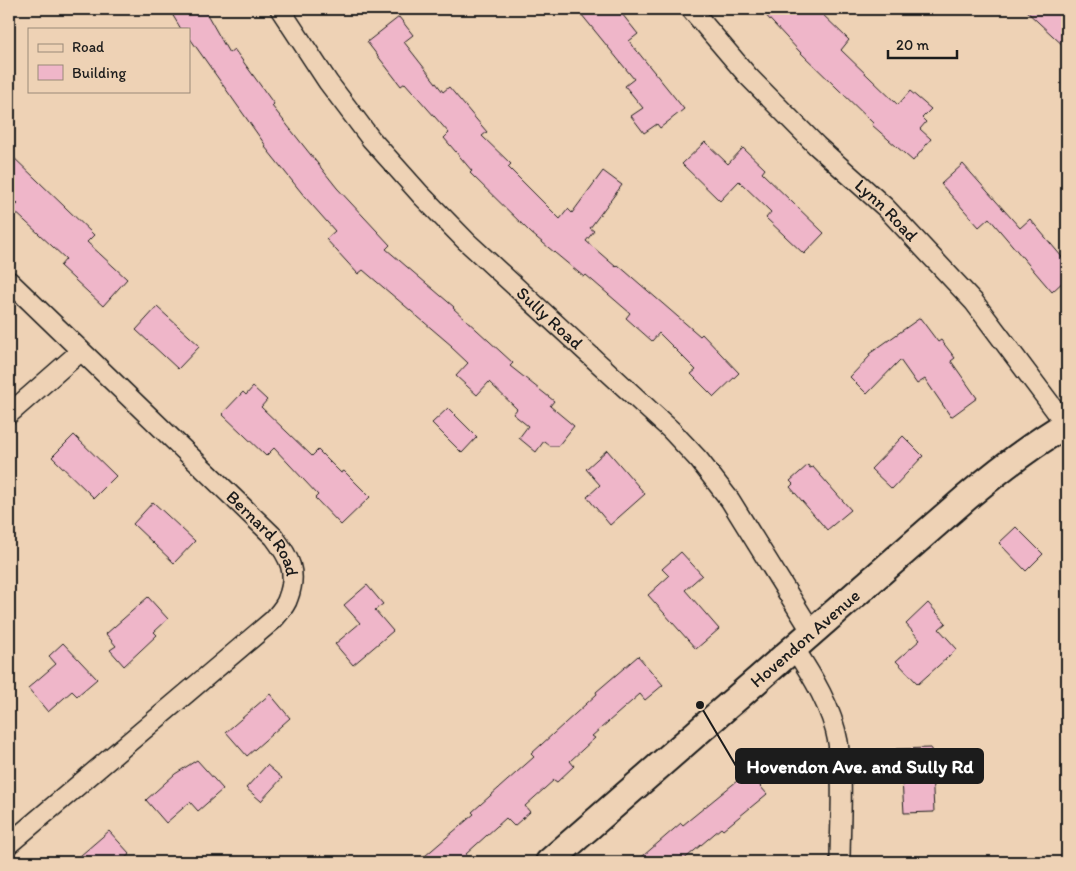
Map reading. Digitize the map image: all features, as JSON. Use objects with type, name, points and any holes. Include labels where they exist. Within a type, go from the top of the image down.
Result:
[{"type":"street","name":"Sully Road","points":[[280,9],[328,82],[371,139],[421,194],[466,241],[670,430],[698,460],[730,500],[803,640],[812,675],[826,706],[837,741],[841,773],[840,862]]},
{"type":"street","name":"Lynn Road","points":[[691,9],[748,76],[817,146],[886,208],[974,302],[1067,425]]},
{"type":"street","name":"Bernard Road","points":[[9,281],[274,537],[288,554],[293,576],[288,599],[273,620],[9,844]]},
{"type":"street","points":[[9,414],[81,351]]},
{"type":"street","name":"Hovendon Avenue","points":[[549,862],[1004,467],[1038,442],[1067,425]]},
{"type":"building","points":[[169,9],[204,9],[229,53],[234,49],[274,104],[272,106],[337,188],[390,245],[386,249],[454,307],[513,363],[510,366],[554,401],[550,406],[574,426],[558,446],[550,446],[544,441],[536,452],[519,438],[528,426],[513,414],[517,409],[489,382],[477,395],[456,376],[468,363],[452,346],[363,270],[358,274],[326,239],[335,231],[265,147],[190,38],[190,28],[180,28]]},
{"type":"building","points":[[577,9],[618,9],[638,34],[629,41],[684,109],[660,128],[657,124],[644,133],[631,116],[643,108],[625,86],[634,79]]},
{"type":"building","points":[[760,9],[817,9],[849,40],[841,50],[898,105],[910,91],[931,109],[922,118],[926,122],[920,129],[931,139],[913,161],[872,125],[873,123],[800,52]]},
{"type":"building","points":[[1024,9],[1067,9],[1067,49]]},
{"type":"building","points":[[399,17],[413,35],[404,42],[443,92],[449,87],[487,132],[482,136],[511,164],[508,167],[560,219],[568,209],[572,213],[603,171],[622,185],[590,228],[594,231],[586,241],[616,267],[618,265],[700,336],[702,334],[739,373],[714,397],[691,374],[696,370],[659,333],[652,341],[626,318],[630,313],[586,275],[584,277],[531,233],[470,173],[472,171],[444,138],[449,133],[405,83],[401,86],[367,42]]},
{"type":"building","points":[[705,142],[728,164],[743,148],[765,169],[762,173],[824,233],[804,254],[766,218],[771,212],[739,181],[720,201],[682,164]]},
{"type":"building","points":[[9,153],[94,235],[87,242],[127,279],[103,306],[60,266],[66,259],[12,209],[18,204],[9,195]]},
{"type":"building","points":[[963,164],[1020,228],[1030,219],[1067,263],[1067,278],[1052,292],[989,218],[979,227],[941,184]]},
{"type":"building","points":[[157,307],[200,346],[178,369],[136,330]]},
{"type":"building","points":[[920,318],[938,342],[941,340],[955,358],[951,361],[977,398],[951,417],[925,379],[917,384],[900,360],[867,394],[850,377],[870,356],[869,354]]},
{"type":"building","points":[[253,387],[267,400],[261,407],[312,456],[318,450],[341,473],[344,471],[370,497],[341,525],[315,498],[318,495],[274,448],[266,456],[222,414],[243,392],[246,395]]},
{"type":"building","points":[[448,408],[477,437],[462,453],[432,423]]},
{"type":"building","points":[[74,435],[116,476],[94,498],[52,457]]},
{"type":"building","points":[[903,436],[923,456],[892,489],[871,469]]},
{"type":"building","points":[[607,450],[645,494],[610,525],[587,497],[600,485],[586,469]]},
{"type":"building","points":[[808,465],[810,468],[813,467],[851,510],[827,530],[790,487],[793,484],[790,481]]},
{"type":"building","points":[[153,502],[195,541],[174,563],[133,524]]},
{"type":"building","points":[[1016,527],[1043,554],[1026,571],[999,543]]},
{"type":"building","points":[[681,552],[702,575],[685,590],[719,629],[696,649],[648,595],[669,576],[662,569]]},
{"type":"building","points":[[367,585],[383,604],[375,610],[393,631],[353,665],[335,644],[360,623],[344,605]]},
{"type":"building","points":[[148,597],[168,619],[154,632],[157,635],[124,666],[110,650],[116,646],[106,634]]},
{"type":"building","points":[[928,603],[946,623],[939,629],[957,649],[918,684],[896,661],[920,640],[906,624]]},
{"type":"building","points":[[63,643],[97,679],[77,696],[72,691],[48,712],[28,688],[56,664],[49,656]]},
{"type":"building","points":[[638,656],[663,685],[645,700],[640,694],[592,736],[595,738],[570,761],[574,766],[557,782],[554,780],[525,806],[530,812],[514,826],[506,818],[466,854],[473,862],[418,862],[474,814],[472,812],[534,757],[531,754],[597,694],[596,692]]},
{"type":"building","points":[[270,694],[290,718],[247,756],[226,732]]},
{"type":"building","points":[[931,748],[934,812],[904,813],[902,779],[897,779],[896,749]]},
{"type":"building","points":[[197,760],[223,789],[198,811],[190,802],[166,823],[146,800],[175,774]]},
{"type":"building","points":[[267,765],[282,778],[261,801],[246,788]]},
{"type":"building","points":[[748,772],[767,794],[723,830],[721,828],[681,862],[636,862],[681,823],[683,825]]},
{"type":"building","points":[[109,831],[130,854],[120,862],[73,862]]},
{"type":"place","name":"Hovendon Ave. and Sully Rd","points":[[700,705]]}]
